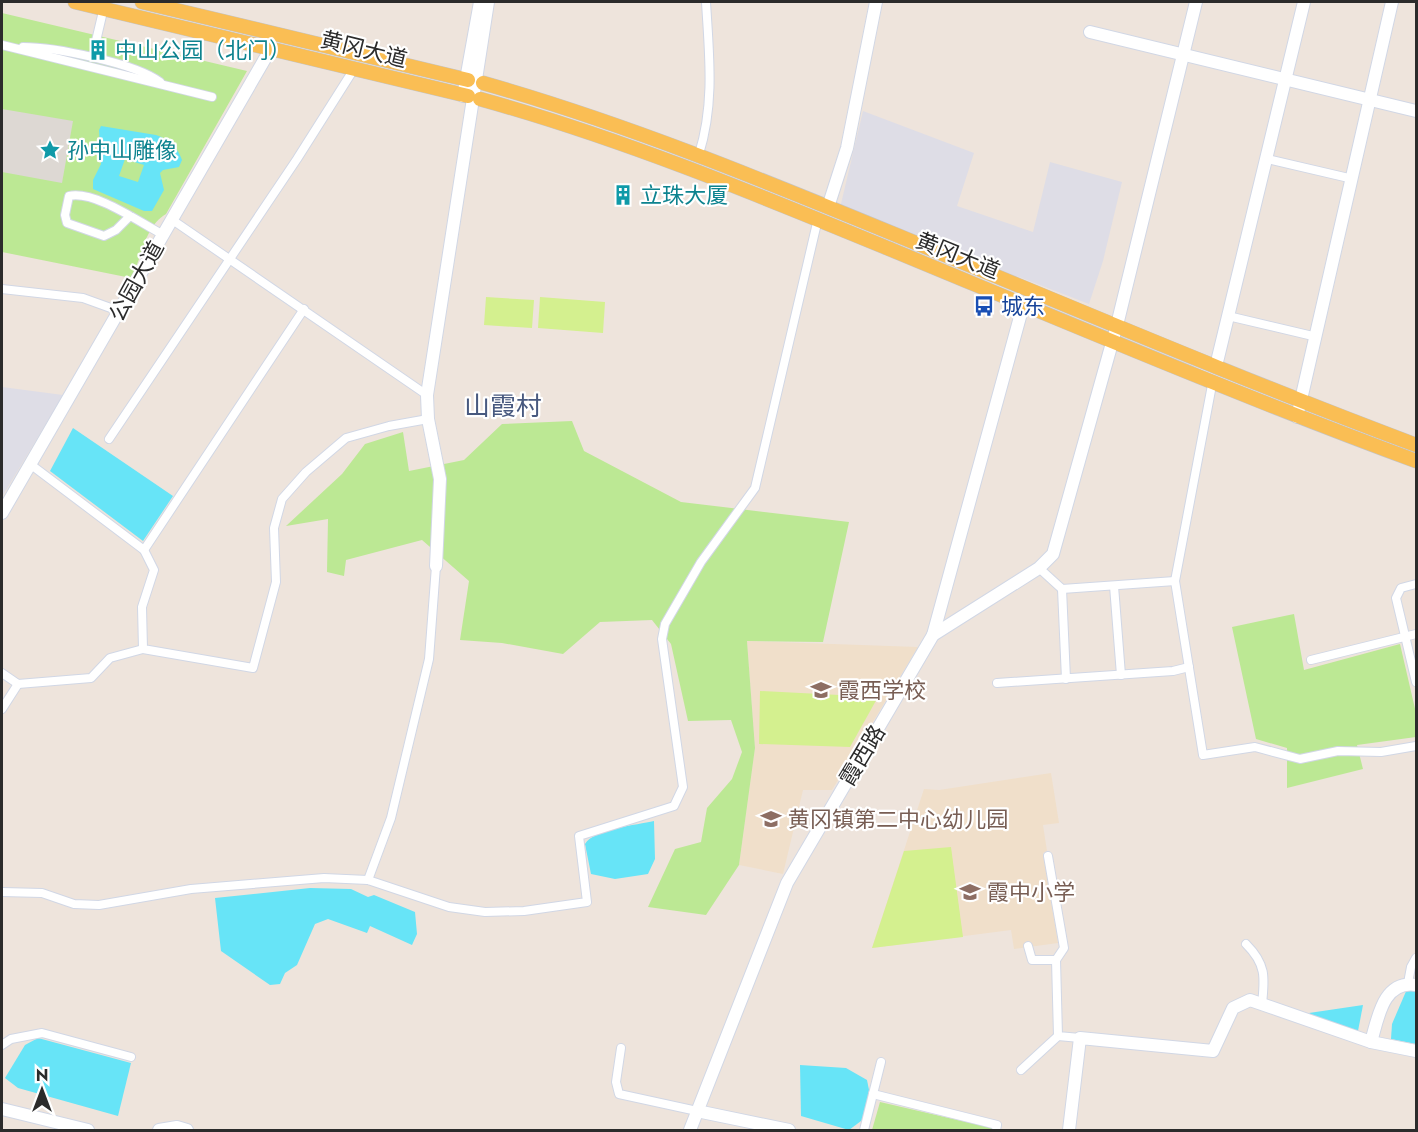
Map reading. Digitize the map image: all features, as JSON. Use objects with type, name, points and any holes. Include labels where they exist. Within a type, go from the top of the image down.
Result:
[{"type":"main road","name":"黄冈大道","points":[[75,2],[471,97],[564,122],[723,180],[1306,420],[1416,461]]},
{"type":"main road","name":"黄冈大道","points":[[142,2],[468,80]]},
{"type":"main road","name":"黄冈大道","points":[[483,83],[567,107],[729,166],[1312,406],[1416,445]]},
{"type":"street","points":[[471,97],[480,2]]},
{"type":"street","points":[[368,880],[391,818],[429,659],[440,478],[428,419],[427,395],[471,97],[488,2]]},
{"type":"street","points":[[699,154],[706,131],[711,87],[706,2]]},
{"type":"street","points":[[828,207],[847,148],[876,2]]},
{"type":"street","name":"霞西路","points":[[690,1131],[787,883],[933,635],[1039,568],[1053,554],[1117,325],[1196,2]]},
{"type":"street","points":[[1216,366],[1304,2]]},
{"type":"street","points":[[1297,417],[1392,2]]},
{"type":"street","points":[[96,41],[104,6]]},
{"type":"street","points":[[1090,32],[1416,111]]},
{"type":"street","points":[[6,46],[37,47],[92,58],[151,75],[164,86],[212,97]]},
{"type":"street","name":"公园大道","points":[[2,513],[270,50]]},
{"type":"street","points":[[109,439],[354,69]]},
{"type":"street","points":[[1267,159],[1353,179]]},
{"type":"street","points":[[129,216],[117,230],[104,236],[67,223],[65,215],[69,196],[82,194],[129,216],[162,234]]},
{"type":"street","points":[[171,219],[427,395]]},
{"type":"street","points":[[2,892],[42,893],[74,904],[99,905],[191,889],[280,879],[324,878],[368,880],[449,907],[485,912],[524,911],[587,902],[579,836],[674,806],[683,788],[662,639],[665,624],[701,562],[754,488],[817,223]]},
{"type":"street","points":[[2,290],[82,298],[119,311]]},
{"type":"street","points":[[933,635],[1023,306]]},
{"type":"street","points":[[144,550],[304,309]]},
{"type":"street","points":[[1228,316],[1317,337]]},
{"type":"street","points":[[1212,385],[1175,581],[1203,755],[1255,747],[1300,759],[1338,751],[1382,752],[1416,746]]},
{"type":"street","points":[[2,673],[18,684],[91,678],[110,658],[143,649],[253,668],[276,582],[274,528],[282,500],[306,472],[346,438],[388,426],[428,419]]},
{"type":"street","points":[[30,464],[144,550],[154,570],[142,607],[143,649]]},
{"type":"street","points":[[1039,568],[1062,589],[1066,679]]},
{"type":"street","points":[[1062,589],[1175,581]]},
{"type":"street","points":[[1416,584],[1401,588],[1396,598],[1416,682]]},
{"type":"street","points":[[1114,586],[1121,675]]},
{"type":"street","points":[[1311,660],[1416,634]]},
{"type":"street","points":[[996,683],[1121,675],[1189,667]]},
{"type":"street","points":[[2,709],[18,684]]},
{"type":"street","points":[[1048,856],[1064,948],[1056,960],[1058,1036]]},
{"type":"street","points":[[1246,944],[1259,957],[1262,967],[1262,1004]]},
{"type":"street","points":[[1028,946],[1032,960],[1056,960]]},
{"type":"street","points":[[1371,1042],[1384,998],[1397,987],[1412,984],[1411,967],[1416,958]]},
{"type":"street","points":[[1021,1070],[1058,1036],[1213,1051],[1233,1008],[1250,1000],[1371,1042],[1416,1051]]},
{"type":"street","points":[[2,1045],[11,1039],[42,1033],[131,1057]]},
{"type":"street","points":[[1069,1131],[1080,1038]]},
{"type":"street","points":[[621,1048],[616,1082],[620,1094],[789,1131]]},
{"type":"street","points":[[864,1131],[881,1062]]},
{"type":"street","points":[[873,1094],[997,1125],[996,1131]]},
{"type":"street","points":[[2,1109],[88,1131]]},
{"type":"street","points":[[159,1131],[177,1127],[187,1131]]},
{"type":"shaded area","points":[[2,109],[73,121],[62,183],[2,172]]},
{"type":"shaded area","points":[[863,111],[974,153],[957,206],[1033,232],[1050,162],[1122,182],[1103,261],[1089,304],[840,208]]},
{"type":"shaded area","points":[[2,387],[63,395],[2,497]]},
{"type":"shaded area","name":"霞西学校","points":[[747,641],[918,647],[832,790],[803,790],[783,874],[739,865],[755,748]]},
{"type":"shaded area","name":"霞中小学","points":[[1051,773],[1059,823],[1043,825],[1047,851],[1043,853],[1058,943],[1014,949],[1011,930],[872,948],[924,789],[939,790]]},
{"type":"green space","points":[[2,13],[247,71],[166,214],[148,234],[131,278],[2,252]]},
{"type":"green space","points":[[486,297],[534,300],[532,328],[484,325]]},
{"type":"green space","points":[[540,297],[605,302],[603,333],[538,328]]},
{"type":"green space","points":[[572,421],[584,451],[681,502],[849,522],[823,642],[747,641],[755,748],[739,865],[706,915],[648,907],[675,849],[701,842],[707,808],[732,779],[742,752],[731,720],[688,721],[671,644],[652,620],[600,622],[563,654],[502,643],[460,640],[469,581],[422,540],[346,560],[344,576],[327,572],[328,519],[286,526],[342,474],[365,444],[403,432],[409,471],[464,460],[502,424]]},
{"type":"green space","points":[[1294,614],[1304,670],[1400,644],[1416,713],[1416,737],[1357,745],[1363,769],[1287,788],[1287,748],[1256,739],[1232,627]]},
{"type":"green space","points":[[760,691],[878,697],[850,747],[759,744]]},
{"type":"green space","points":[[951,847],[963,937],[872,948],[904,851]]},
{"type":"green space","points":[[880,1102],[992,1128],[992,1130],[872,1130]]},
{"type":"water","points":[[101,126],[156,135],[172,144],[178,152],[182,160],[179,167],[163,170],[160,173],[164,190],[152,211],[144,211],[93,189],[93,180],[101,164],[99,130]],"holes":[[[125,159],[144,165],[138,182],[119,176]]]},
{"type":"water","points":[[73,428],[173,496],[143,541],[50,471]]},
{"type":"water","points":[[654,821],[655,859],[648,874],[615,879],[591,874],[585,844],[590,839],[606,831]]},
{"type":"water","points":[[310,888],[351,889],[368,897],[374,895],[415,912],[417,934],[412,945],[370,926],[367,933],[328,919],[315,924],[297,965],[285,973],[280,984],[270,985],[221,951],[215,898]]},
{"type":"water","points":[[1407,989],[1416,990],[1416,1044],[1391,1039],[1392,1024]]},
{"type":"water","points":[[1363,1005],[1358,1031],[1317,1020],[1309,1013]]},
{"type":"water","points":[[38,1038],[131,1063],[118,1116],[18,1088],[5,1078],[25,1045]]},
{"type":"water","points":[[800,1065],[846,1068],[867,1080],[870,1095],[865,1118],[849,1130],[801,1116]]},
{"type":"tunnel","points":[[92,58],[96,41]]},
{"type":"place","name":"中山公园（北门）","points":[[98,50]]},
{"type":"place","name":"孙中山雕像","points":[[50,150]]},
{"type":"place","name":"立珠大厦","points":[[623,195]]},
{"type":"place","name":"城东","points":[[984,306]]},
{"type":"place","name":"霞西学校","points":[[821,690]]},
{"type":"place","name":"黄冈镇第二中心幼儿园","points":[[771,819]]},
{"type":"place","name":"霞中小学","points":[[970,892]]},
{"type":"district","name":"山霞村","points":[[503,406]]}]
